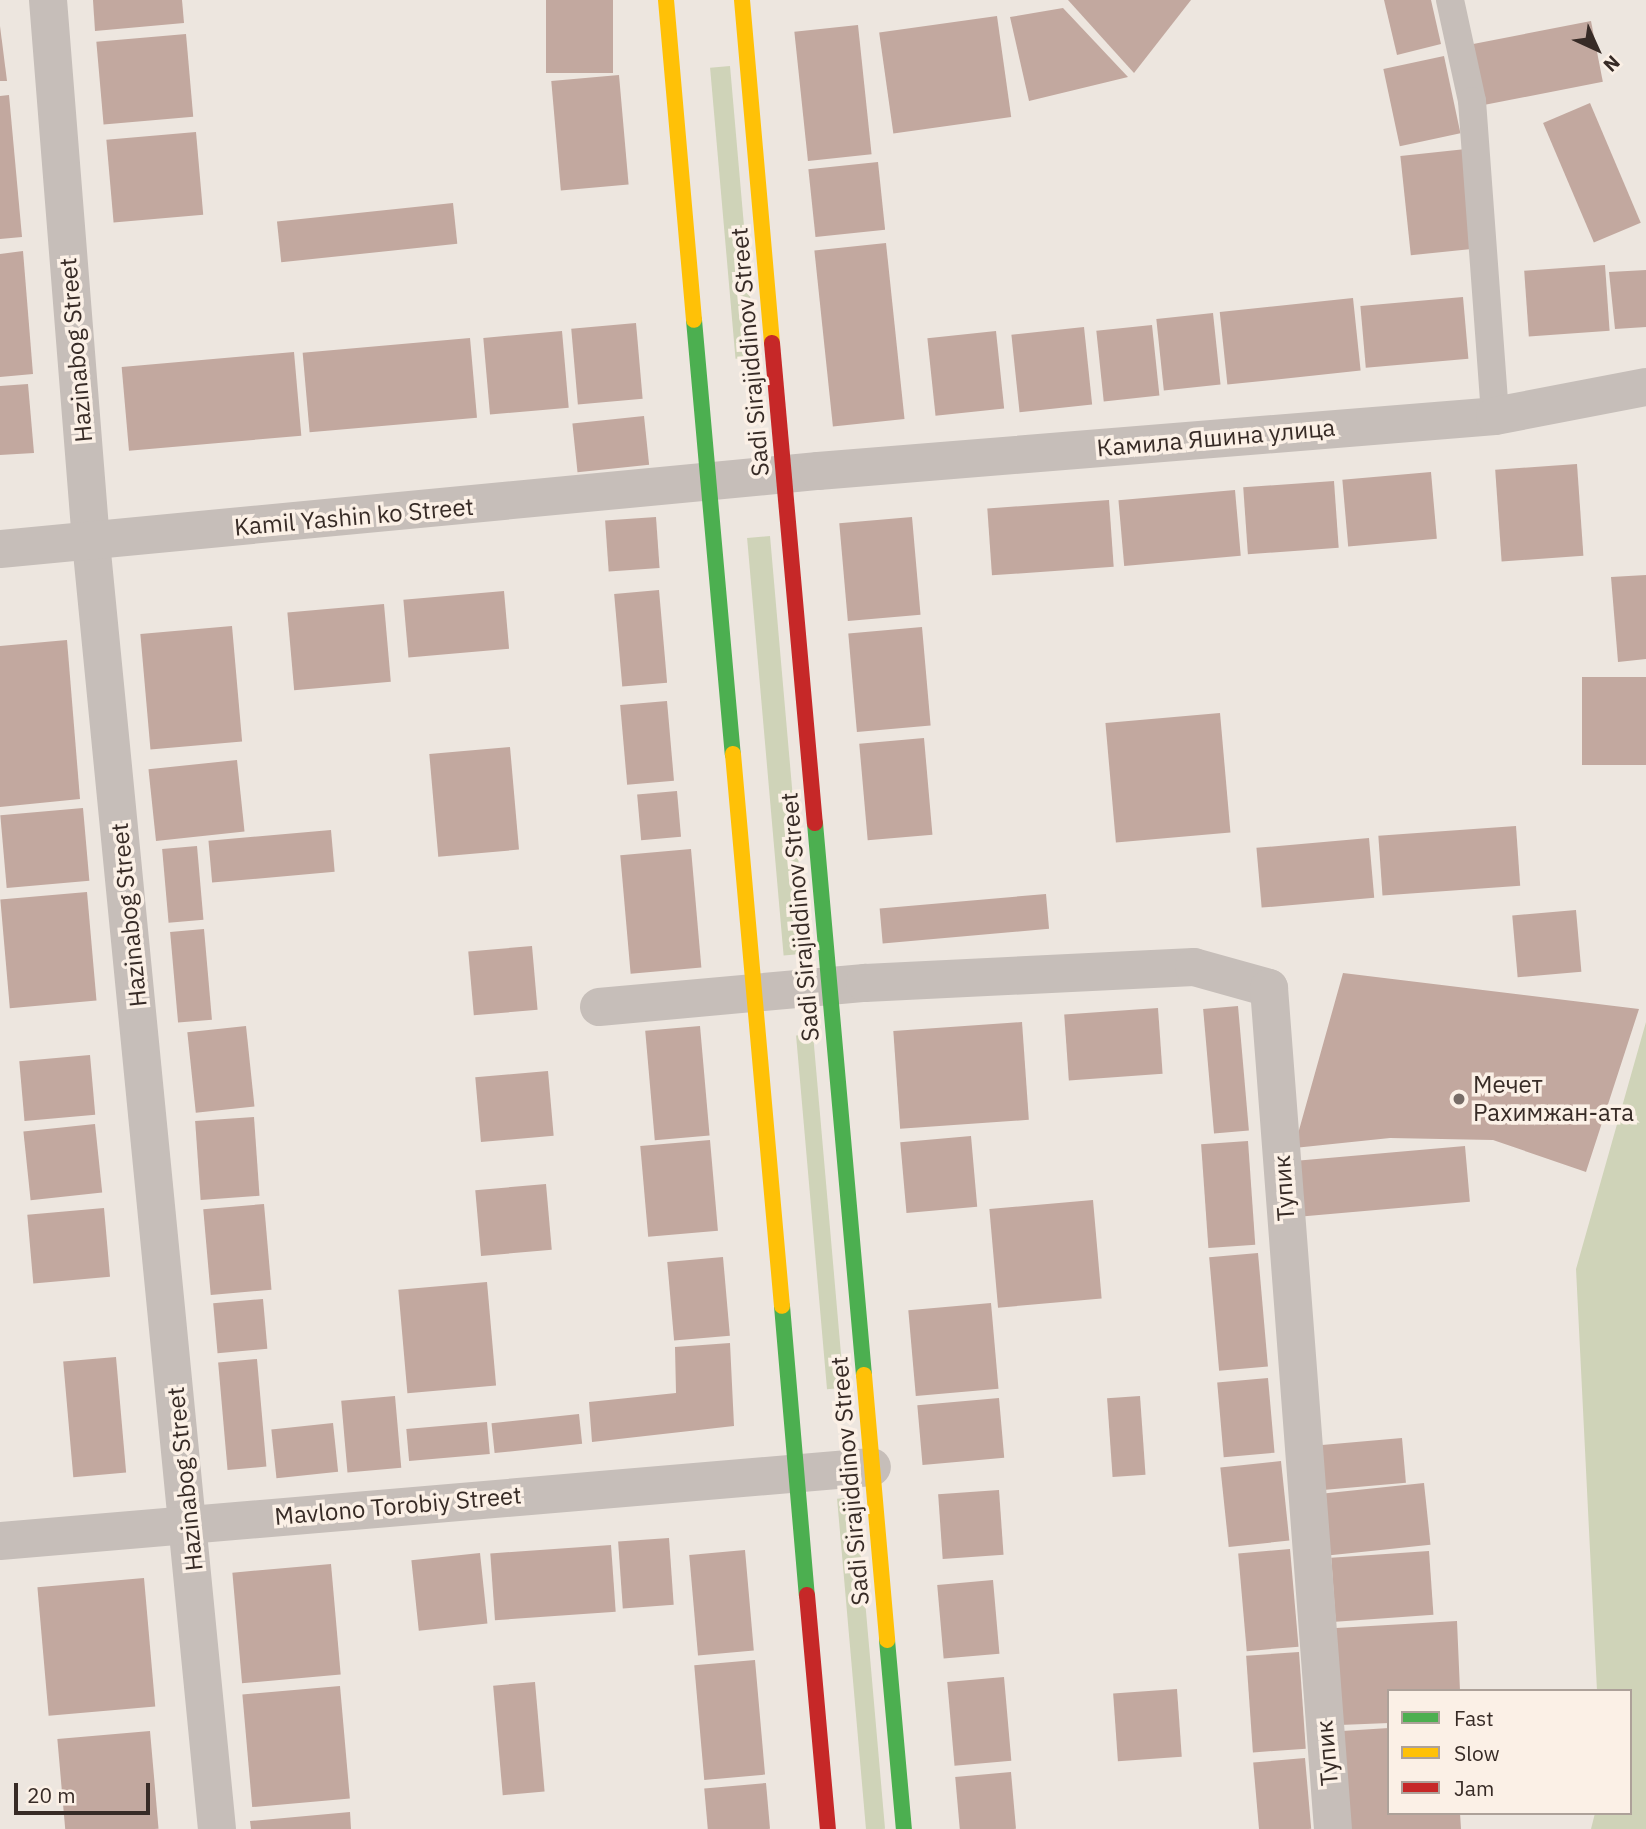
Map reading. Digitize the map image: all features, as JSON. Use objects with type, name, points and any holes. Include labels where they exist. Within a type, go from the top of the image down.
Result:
[{"type":"street","name":"Hazinabog Street","points":[[48,0],[91,542],[190,1523],[217,1829]]},
{"type":"street","points":[[666,0],[828,1829]]},
{"type":"street","name":"Sadi Sirajiddinov Street","points":[[741,0],[904,1829]]},
{"type":"street","name":"Камила Яшина улица","points":[[708,484],[784,475],[1495,416],[1646,387]]},
{"type":"street","name":"Kamil Yashin ko Street","points":[[0,549],[708,484]]},
{"type":"street","name":"Тупик","points":[[829,986],[1194,967],[1269,988],[1333,1829]]},
{"type":"street","points":[[599,1007],[829,986]]},
{"type":"street","name":"Mavlono Torobiy Street","points":[[0,1541],[872,1467]]},
{"type":"lane","points":[[1450,0],[1472,101],[1495,416]]},
{"type":"green space","points":[[730,66],[755,357],[736,359],[710,68]]},
{"type":"green space","points":[[770,536],[807,953],[784,955],[747,538]]},
{"type":"green space","points":[[1646,1022],[1646,1829],[1591,1829],[1594,1815],[1632,1815],[1632,1689],[1597,1689],[1576,1269]]},
{"type":"green space","points":[[813,1034],[844,1388],[827,1389],[796,1035]]},
{"type":"green space","points":[[856,1497],[885,1829],[866,1829],[837,1499]]},
{"type":"building","points":[[93,0],[182,0],[184,23],[95,31]]},
{"type":"building","points":[[546,0],[613,0],[613,73],[546,73]]},
{"type":"building","points":[[1068,0],[1191,0],[1134,73]]},
{"type":"building","points":[[1384,0],[1431,0],[1441,44],[1397,55]]},
{"type":"building","points":[[1063,8],[1128,77],[1029,101],[1010,17]]},
{"type":"building","points":[[997,16],[1011,117],[893,134],[879,33]]},
{"type":"building","points":[[1591,21],[1603,82],[1485,105],[1473,44]]},
{"type":"building","points":[[858,25],[872,154],[808,161],[794,32]]},
{"type":"building","points":[[0,26],[7,81],[0,81]]},
{"type":"building","points":[[186,34],[193,117],[104,125],[96,42]]},
{"type":"building","points":[[1444,56],[1460,133],[1400,146],[1383,69]]},
{"type":"building","points":[[619,75],[629,185],[561,191],[551,81]]},
{"type":"building","points":[[9,95],[22,237],[0,239],[0,96]]},
{"type":"building","points":[[1590,103],[1641,223],[1594,243],[1543,123]]},
{"type":"building","points":[[196,132],[203,215],[114,223],[106,140]]},
{"type":"building","points":[[1466,149],[1476,248],[1411,255],[1400,156]]},
{"type":"building","points":[[878,162],[885,230],[815,237],[808,169]]},
{"type":"building","points":[[453,203],[457,244],[281,262],[277,222]]},
{"type":"building","points":[[886,243],[905,419],[833,427],[814,251]]},
{"type":"building","points":[[23,251],[33,374],[0,377],[0,254]]},
{"type":"building","points":[[1605,265],[1610,331],[1529,336],[1524,271]]},
{"type":"building","points":[[1646,270],[1646,327],[1615,329],[1609,272]]},
{"type":"building","points":[[1463,297],[1468,359],[1366,368],[1360,306]]},
{"type":"building","points":[[1353,298],[1361,371],[1227,385],[1220,312]]},
{"type":"building","points":[[1213,313],[1221,385],[1164,391],[1156,319]]},
{"type":"building","points":[[636,323],[643,399],[578,404],[571,329]]},
{"type":"building","points":[[1152,325],[1159,396],[1104,401],[1096,331]]},
{"type":"building","points":[[1084,327],[1092,405],[1020,412],[1011,335]]},
{"type":"building","points":[[562,331],[569,408],[490,415],[483,338]]},
{"type":"building","points":[[996,331],[1004,409],[936,416],[927,338]]},
{"type":"building","points":[[470,338],[477,418],[310,432],[303,353]]},
{"type":"building","points":[[294,352],[301,436],[129,451],[122,367]]},
{"type":"building","points":[[28,384],[34,453],[0,455],[0,386]]},
{"type":"building","points":[[644,416],[649,465],[578,472],[572,424]]},
{"type":"building","points":[[1577,464],[1583,556],[1502,561],[1495,470]]},
{"type":"building","points":[[1431,472],[1437,539],[1348,547],[1342,480]]},
{"type":"building","points":[[1334,481],[1339,548],[1248,554],[1243,487]]},
{"type":"building","points":[[1235,490],[1241,556],[1124,566],[1118,500]]},
{"type":"building","points":[[1109,500],[1114,567],[992,575],[987,509]]},
{"type":"building","points":[[656,517],[660,568],[609,571],[605,521]]},
{"type":"building","points":[[912,517],[921,615],[848,621],[839,523]]},
{"type":"building","points":[[1646,575],[1646,659],[1618,662],[1611,577]]},
{"type":"building","points":[[659,590],[667,683],[622,687],[614,594]]},
{"type":"building","points":[[504,591],[509,649],[408,658],[403,600]]},
{"type":"building","points":[[384,604],[391,682],[294,690],[287,612]]},
{"type":"building","points":[[232,626],[242,742],[150,750],[140,634]]},
{"type":"building","points":[[922,627],[931,726],[857,732],[848,633]]},
{"type":"building","points":[[67,640],[80,799],[0,807],[0,646]]},
{"type":"building","points":[[1582,677],[1646,677],[1646,765],[1582,765]]},
{"type":"building","points":[[667,701],[674,781],[627,785],[620,705]]},
{"type":"building","points":[[1220,713],[1230,833],[1116,843],[1105,723]]},
{"type":"building","points":[[924,738],[932,835],[868,840],[859,744]]},
{"type":"building","points":[[510,747],[519,850],[438,857],[429,754]]},
{"type":"building","points":[[237,760],[245,832],[156,841],[148,769]]},
{"type":"building","points":[[677,791],[681,837],[641,840],[637,794]]},
{"type":"building","points":[[83,808],[89,881],[7,888],[0,815]]},
{"type":"building","points":[[1516,826],[1520,886],[1383,895],[1378,836]]},
{"type":"building","points":[[331,830],[335,872],[212,883],[208,841]]},
{"type":"building","points":[[1369,838],[1374,898],[1262,908],[1256,848]]},
{"type":"building","points":[[197,846],[203,920],[169,923],[162,849]]},
{"type":"building","points":[[691,849],[701,968],[631,974],[620,855]]},
{"type":"building","points":[[87,892],[96,1001],[10,1008],[0,900]]},
{"type":"building","points":[[1046,894],[1049,929],[883,943],[880,909]]},
{"type":"building","points":[[1576,910],[1581,972],[1518,977],[1512,916]]},
{"type":"building","points":[[204,929],[212,1020],[178,1023],[170,932]]},
{"type":"building","points":[[532,946],[538,1010],[474,1015],[468,952]]},
{"type":"building","name":"Мечет Рахимжан-ата","points":[[1343,973],[1639,1009],[1586,1172],[1493,1140],[1390,1138],[1294,1148]]},
{"type":"building","points":[[1238,1006],[1249,1131],[1214,1134],[1203,1009]]},
{"type":"building","points":[[1158,1008],[1163,1074],[1069,1080],[1064,1015]]},
{"type":"building","points":[[1022,1022],[1029,1120],[900,1129],[893,1031]]},
{"type":"building","points":[[246,1026],[254,1107],[196,1113],[187,1032]]},
{"type":"building","points":[[700,1026],[710,1136],[655,1140],[645,1031]]},
{"type":"building","points":[[90,1055],[95,1115],[24,1121],[19,1061]]},
{"type":"building","points":[[548,1071],[554,1136],[481,1142],[475,1077]]},
{"type":"building","points":[[254,1117],[260,1196],[201,1200],[195,1121]]},
{"type":"building","points":[[95,1124],[102,1193],[31,1200],[23,1132]]},
{"type":"building","points":[[971,1136],[977,1207],[906,1213],[900,1142]]},
{"type":"building","points":[[710,1140],[718,1231],[648,1237],[640,1146]]},
{"type":"building","points":[[1248,1141],[1255,1245],[1208,1248],[1201,1144]]},
{"type":"building","points":[[1465,1146],[1470,1202],[1305,1216],[1300,1160]]},
{"type":"building","points":[[546,1184],[552,1250],[481,1256],[475,1190]]},
{"type":"building","points":[[1093,1200],[1102,1299],[998,1308],[989,1209]]},
{"type":"building","points":[[264,1204],[271,1290],[211,1295],[203,1209]]},
{"type":"building","points":[[104,1208],[110,1277],[33,1283],[27,1215]]},
{"type":"building","points":[[1258,1253],[1268,1367],[1219,1371],[1209,1257]]},
{"type":"building","points":[[723,1257],[730,1336],[674,1341],[667,1262]]},
{"type":"building","points":[[487,1282],[496,1386],[407,1393],[398,1290]]},
{"type":"building","points":[[263,1299],[267,1349],[218,1353],[213,1303]]},
{"type":"building","points":[[991,1303],[998,1389],[916,1396],[908,1310]]},
{"type":"building","points":[[730,1343],[734,1426],[592,1442],[589,1402],[676,1393],[675,1347]]},
{"type":"building","points":[[116,1357],[126,1473],[73,1477],[63,1362]]},
{"type":"building","points":[[257,1359],[266,1467],[228,1470],[218,1362]]},
{"type":"building","points":[[1268,1378],[1275,1453],[1224,1457],[1217,1382]]},
{"type":"building","points":[[395,1396],[401,1468],[347,1472],[341,1401]]},
{"type":"building","points":[[1140,1396],[1146,1475],[1113,1477],[1107,1398]]},
{"type":"building","points":[[999,1398],[1004,1458],[923,1465],[917,1405]]},
{"type":"building","points":[[579,1414],[582,1444],[495,1453],[491,1423]]},
{"type":"building","points":[[487,1422],[490,1454],[409,1461],[406,1429]]},
{"type":"building","points":[[333,1423],[338,1472],[276,1478],[271,1429]]},
{"type":"building","points":[[1402,1438],[1406,1483],[1317,1491],[1313,1446]]},
{"type":"building","points":[[1281,1461],[1289,1541],[1229,1547],[1220,1467]]},
{"type":"building","points":[[1424,1483],[1430,1545],[1323,1556],[1317,1494]]},
{"type":"building","points":[[999,1490],[1004,1555],[943,1559],[938,1494]]},
{"type":"building","points":[[669,1538],[674,1605],[623,1608],[618,1542]]},
{"type":"building","points":[[611,1545],[616,1612],[495,1620],[490,1553]]},
{"type":"building","points":[[1290,1549],[1299,1647],[1247,1651],[1238,1554]]},
{"type":"building","points":[[745,1550],[754,1651],[698,1655],[689,1555]]},
{"type":"building","points":[[1429,1551],[1433,1615],[1336,1622],[1331,1558]]},
{"type":"building","points":[[480,1553],[487,1624],[419,1631],[411,1560]]},
{"type":"building","points":[[331,1564],[341,1675],[242,1683],[232,1573]]},
{"type":"building","points":[[144,1578],[155,1707],[49,1716],[37,1587]]},
{"type":"building","points":[[993,1580],[999,1654],[944,1659],[937,1585]]},
{"type":"building","points":[[1457,1621],[1460,1689],[1387,1689],[1387,1723],[1340,1725],[1336,1628]]},
{"type":"building","points":[[1299,1652],[1306,1749],[1253,1752],[1246,1656]]},
{"type":"building","points":[[755,1660],[765,1775],[704,1780],[694,1665]]},
{"type":"building","points":[[1004,1677],[1011,1761],[955,1766],[947,1682]]},
{"type":"building","points":[[535,1682],[545,1792],[503,1795],[493,1686]]},
{"type":"building","points":[[340,1686],[350,1799],[252,1807],[242,1695]]},
{"type":"building","points":[[1177,1689],[1182,1757],[1118,1761],[1113,1693]]},
{"type":"building","points":[[1387,1728],[1387,1815],[1460,1815],[1461,1829],[1348,1829],[1342,1731]]},
{"type":"building","points":[[150,1731],[159,1829],[65,1829],[57,1739]]},
{"type":"building","points":[[1305,1758],[1311,1829],[1259,1829],[1253,1763]]},
{"type":"building","points":[[1011,1772],[1016,1829],[960,1829],[955,1777]]},
{"type":"building","points":[[766,1783],[770,1829],[708,1829],[704,1788]]},
{"type":"building","points":[[350,1812],[351,1829],[251,1829],[250,1821]]},
{"type":"traffic: fast","points":[[694,320],[733,754]]},
{"type":"traffic: fast","points":[[815,823],[864,1375]]},
{"type":"traffic: fast","points":[[782,1306],[807,1595]]},
{"type":"traffic: fast","points":[[887,1640],[904,1829]]},
{"type":"traffic: slow","points":[[666,0],[694,320]]},
{"type":"traffic: slow","points":[[742,0],[772,343]]},
{"type":"traffic: slow","points":[[733,754],[782,1306]]},
{"type":"traffic: slow","points":[[864,1375],[887,1640]]},
{"type":"traffic: jam","points":[[772,343],[815,823]]},
{"type":"traffic: jam","points":[[807,1595],[828,1829]]},
{"type":"place","name":"Мечет Рахимжан-ата","points":[[1459,1099]]}]
